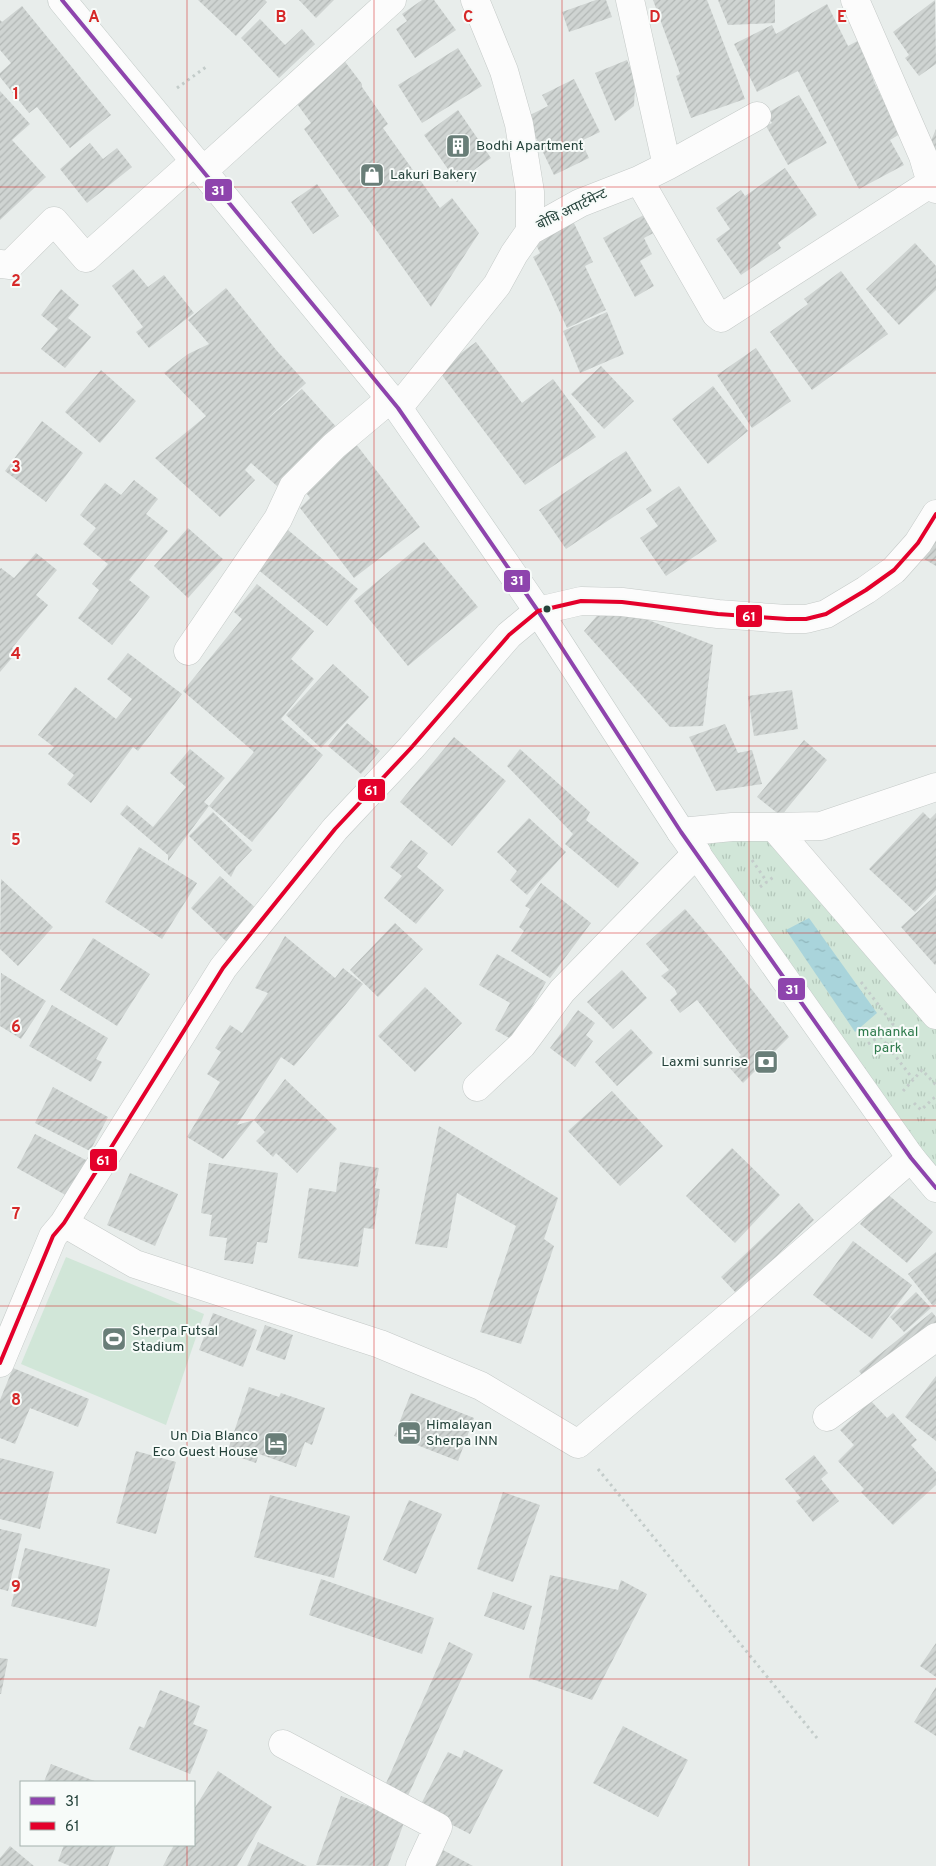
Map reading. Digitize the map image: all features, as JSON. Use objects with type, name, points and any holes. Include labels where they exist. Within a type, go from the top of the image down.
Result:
[{"type":"street","points":[[62,0],[394,403],[538,611],[689,842],[911,1158],[936,1188]]},
{"type":"street","points":[[0,264],[10,265],[54,221],[86,258],[198,166],[392,0]]},
{"type":"street","points":[[475,0],[504,71],[519,124],[530,192],[530,231]]},
{"type":"street","points":[[630,0],[667,166]]},
{"type":"street","points":[[638,180],[716,314],[721,318],[933,186],[923,156],[855,0]]},
{"type":"street","name":"बोधि अपार्टमेन्ट","points":[[188,651],[278,519],[292,487],[334,446],[394,403],[497,285],[514,254],[530,231],[580,203],[638,180],[667,166],[757,116]]},
{"type":"street","points":[[0,1363],[54,1236],[64,1224],[223,968],[334,829],[411,748],[509,635],[538,611],[581,601],[614,602],[718,614],[787,619],[806,619],[826,614],[866,590],[894,570],[918,543],[936,514]]},
{"type":"street","points":[[477,1087],[522,1045],[562,991],[689,842],[732,827],[821,826],[936,787]]},
{"type":"street","points":[[774,827],[936,1014]]},
{"type":"street","points":[[64,1224],[135,1264],[380,1344],[481,1386],[578,1444],[747,1301],[911,1158]]},
{"type":"street","points":[[827,1417],[936,1338]]},
{"type":"street","points":[[283,1744],[438,1827],[420,1866]]},
{"type":"path","points":[[754,892],[779,873]]},
{"type":"path","points":[[857,976],[893,1024],[880,1036],[861,1048]]},
{"type":"path","points":[[880,1036],[913,1079]]},
{"type":"path","points":[[935,1098],[921,1110],[903,1090],[922,1070],[936,1085]]},
{"type":"path","points":[[578,1444],[817,1738]]},
{"type":"green space","name":"mahankal park","points":[[768,828],[936,1026],[936,1172],[691,836]]},
{"type":"green space","name":"Sherpa Futsal Stadium","points":[[66,1257],[204,1314],[166,1425],[21,1364]]},
{"type":"water","points":[[809,918],[877,1013],[855,1032],[786,930]]},
{"type":"building","points":[[198,0],[265,0],[267,2],[236,36]]},
{"type":"building","points":[[299,0],[334,0],[316,18]]},
{"type":"building","points":[[422,0],[434,0],[456,30],[415,58],[396,29],[407,21],[402,14]]},
{"type":"building","points":[[596,0],[606,0],[612,17],[569,32],[562,12]]},
{"type":"building","points":[[653,0],[707,0],[745,99],[691,118],[676,76],[680,74]]},
{"type":"building","points":[[718,0],[775,0],[775,23],[728,25]]},
{"type":"building","points":[[935,0],[936,64],[919,76],[905,58],[909,55],[893,32]]},
{"type":"building","points":[[827,4],[848,46],[865,37],[881,68],[871,73],[900,134],[890,140],[904,165],[859,189],[798,71],[757,92],[734,44],[772,25],[776,34]]},
{"type":"building","points":[[22,6],[111,115],[70,148],[37,107],[29,113],[0,77],[0,73],[11,63],[0,50],[0,20],[2,22]]},
{"type":"building","points":[[260,19],[285,45],[302,29],[315,44],[279,78],[241,38]]},
{"type":"building","points":[[458,48],[482,86],[422,123],[398,85]]},
{"type":"building","points":[[343,59],[388,124],[383,128],[440,208],[452,198],[479,233],[431,307],[304,129],[311,123],[295,101]]},
{"type":"building","points":[[627,60],[637,84],[635,87],[634,106],[615,121],[595,73]]},
{"type":"building","points":[[574,79],[600,132],[581,141],[589,158],[554,175],[526,117],[548,106],[542,95]]},
{"type":"building","points":[[0,91],[30,124],[12,140],[46,177],[0,220]]},
{"type":"building","points":[[799,95],[827,143],[788,165],[766,126],[772,123],[767,113]]},
{"type":"building","name":"Bodhi Apartment","points":[[458,110],[491,158],[457,182],[424,135]]},
{"type":"building","points":[[936,129],[936,159],[925,155]]},
{"type":"building","points":[[90,143],[103,159],[117,148],[132,167],[87,203],[60,169]]},
{"type":"building","points":[[785,168],[817,215],[778,243],[781,248],[741,275],[716,239],[730,229],[716,208],[741,190],[745,196]]},
{"type":"building","points":[[317,184],[339,216],[313,234],[291,202]]},
{"type":"building","points":[[649,212],[659,230],[644,238],[652,254],[640,261],[654,286],[635,297],[603,238]]},
{"type":"building","points":[[571,217],[593,262],[585,266],[606,310],[567,328],[533,257],[540,253],[532,236]]},
{"type":"building","points":[[915,243],[936,266],[936,290],[899,325],[866,289]]},
{"type":"building","points":[[133,269],[148,287],[164,275],[194,313],[149,348],[136,332],[143,327],[112,286]]},
{"type":"building","points":[[841,271],[888,334],[812,390],[770,332],[808,304],[804,299]]},
{"type":"building","points":[[226,288],[277,351],[306,383],[262,424],[302,389],[339,430],[277,486],[251,463],[245,470],[255,480],[220,517],[155,458],[206,416],[164,373],[188,354],[209,344],[188,320]]},
{"type":"building","points":[[61,289],[79,305],[68,318],[91,337],[65,368],[41,349],[58,329],[41,315]]},
{"type":"building","points":[[607,312],[624,354],[580,373],[563,331]]},
{"type":"building","points":[[476,342],[522,403],[553,379],[596,437],[525,485],[438,370]]},
{"type":"building","points":[[756,348],[791,401],[752,428],[717,375]]},
{"type":"building","points":[[601,366],[634,401],[604,429],[571,394]]},
{"type":"building","points":[[101,370],[136,401],[100,443],[65,412]]},
{"type":"building","points":[[713,386],[748,431],[708,464],[672,419]]},
{"type":"building","points":[[42,421],[83,453],[46,502],[5,471]]},
{"type":"building","points":[[349,435],[420,527],[354,578],[300,508],[310,498],[300,485]]},
{"type":"building","points":[[626,451],[652,491],[566,549],[539,510]]},
{"type":"building","points":[[134,480],[158,499],[146,514],[168,531],[129,580],[150,597],[112,645],[78,618],[99,590],[92,584],[108,564],[83,544],[96,528],[80,515],[105,483],[121,495]]},
{"type":"building","points":[[679,486],[717,541],[666,576],[640,538],[658,526],[646,509]]},
{"type":"building","points":[[936,517],[936,566],[914,553]]},
{"type":"building","points":[[188,528],[223,559],[188,598],[154,566]]},
{"type":"building","points":[[288,530],[358,589],[327,626],[256,568]]},
{"type":"building","points":[[424,542],[478,607],[408,666],[354,601]]},
{"type":"building","points":[[36,553],[57,570],[36,595],[48,605],[12,648],[17,652],[0,672],[0,569],[14,578]]},
{"type":"building","points":[[257,584],[314,631],[291,659],[314,679],[281,719],[323,755],[252,842],[209,806],[254,752],[183,691],[242,619],[234,612]]},
{"type":"building","points":[[607,604],[713,645],[703,726],[670,727],[584,631]]},
{"type":"building","points":[[128,653],[182,694],[138,751],[133,747],[91,803],[67,784],[74,775],[48,754],[54,747],[38,735],[75,687],[116,719],[132,699],[107,679]]},
{"type":"building","points":[[333,664],[369,697],[321,748],[286,715]]},
{"type":"building","points":[[792,690],[798,729],[754,736],[748,696]]},
{"type":"building","points":[[347,723],[380,751],[361,774],[328,746]]},
{"type":"building","points":[[725,724],[738,753],[752,750],[762,784],[716,791],[689,737]]},
{"type":"building","points":[[454,737],[506,781],[452,846],[400,802]]},
{"type":"building","points":[[804,740],[827,760],[781,816],[757,797]]},
{"type":"building","points":[[190,749],[225,778],[204,802],[209,806],[168,861],[168,855],[120,814],[127,805],[153,827],[186,787],[170,773]]},
{"type":"building","points":[[520,749],[590,812],[586,820],[639,863],[618,888],[565,844],[573,834],[507,766]]},
{"type":"building","points":[[213,812],[252,850],[236,867],[231,877],[189,836]]},
{"type":"building","points":[[923,812],[930,819],[936,813],[936,890],[915,912],[869,869]]},
{"type":"building","points":[[529,818],[566,852],[527,895],[510,880],[517,871],[497,852]]},
{"type":"building","points":[[411,840],[428,853],[417,867],[444,890],[416,924],[384,898],[402,876],[390,867]]},
{"type":"building","points":[[139,847],[197,883],[162,939],[105,902]]},
{"type":"building","points":[[220,876],[258,910],[228,943],[191,908]]},
{"type":"building","points":[[1,879],[53,927],[18,966],[0,949]]},
{"type":"building","points":[[541,883],[591,923],[550,978],[511,951],[524,931],[519,927],[530,909],[525,906]]},
{"type":"building","points":[[936,895],[936,964],[935,965],[901,927]]},
{"type":"building","points":[[685,909],[720,949],[789,1037],[743,1083],[728,1066],[741,1055],[697,1000],[680,1013],[670,1000],[677,994],[675,989],[661,976],[669,970],[646,944]]},
{"type":"building","points":[[395,923],[423,949],[378,997],[350,970]]},
{"type":"building","points":[[285,936],[335,978],[343,968],[363,984],[294,1066],[281,1057],[237,1125],[254,1120],[223,1159],[187,1137],[220,1082],[207,1074],[221,1052],[215,1048],[230,1025],[242,1033],[268,993],[255,988]]},
{"type":"building","points":[[93,938],[150,974],[117,1026],[60,990]]},
{"type":"building","points":[[497,954],[546,982],[525,1019],[516,1042],[495,1030],[510,1003],[479,985]]},
{"type":"building","points":[[622,970],[647,998],[613,1029],[587,1002]]},
{"type":"building","points":[[1,973],[46,1001],[21,1039],[0,1026]]},
{"type":"building","points":[[425,987],[462,1023],[415,1072],[378,1036]]},
{"type":"building","points":[[52,1005],[108,1038],[96,1059],[102,1062],[91,1082],[29,1046]]},
{"type":"building","points":[[578,1010],[595,1023],[586,1035],[593,1041],[575,1067],[550,1048]]},
{"type":"building","points":[[631,1029],[653,1053],[617,1086],[595,1062]]},
{"type":"building","points":[[285,1079],[337,1129],[297,1173],[276,1153],[273,1157],[256,1141],[265,1132],[254,1120]]},
{"type":"building","points":[[53,1087],[108,1117],[90,1151],[35,1123]]},
{"type":"building","points":[[612,1091],[663,1146],[620,1186],[568,1131]]},
{"type":"building","points":[[439,1126],[558,1198],[544,1239],[554,1246],[521,1344],[480,1332],[516,1226],[457,1193],[447,1248],[415,1244]]},
{"type":"building","points":[[35,1134],[88,1161],[69,1197],[17,1168]]},
{"type":"building","points":[[732,1148],[780,1195],[735,1243],[686,1196]]},
{"type":"building","points":[[340,1162],[379,1168],[375,1188],[380,1189],[374,1229],[364,1228],[358,1267],[298,1258],[309,1188],[336,1192]]},
{"type":"building","points":[[209,1163],[278,1173],[267,1243],[257,1242],[253,1264],[224,1260],[227,1238],[209,1236],[212,1215],[201,1213]]},
{"type":"building","points":[[130,1173],[178,1194],[155,1246],[107,1225]]},
{"type":"building","points":[[886,1193],[933,1232],[907,1263],[860,1224]]},
{"type":"building","points":[[799,1203],[814,1220],[737,1294],[721,1277]]},
{"type":"building","points":[[853,1241],[912,1285],[872,1339],[813,1295]]},
{"type":"building","points":[[936,1252],[936,1304],[933,1306],[908,1274]]},
{"type":"building","points":[[916,1292],[931,1308],[904,1332],[890,1317]]},
{"type":"building","points":[[932,1312],[936,1317],[936,1329],[868,1384],[859,1371]]},
{"type":"building","points":[[213,1313],[257,1330],[243,1367],[199,1350]]},
{"type":"building","points":[[265,1325],[293,1335],[285,1360],[256,1350]]},
{"type":"building","points":[[13,1368],[89,1399],[78,1427],[30,1408],[15,1444],[0,1438],[0,1400]]},
{"type":"building","points":[[936,1376],[936,1441],[905,1417]]},
{"type":"building","points":[[249,1387],[279,1397],[281,1393],[325,1408],[312,1445],[305,1442],[296,1467],[259,1454],[256,1463],[227,1453]]},
{"type":"building","points":[[411,1393],[474,1418],[458,1461],[394,1436]]},
{"type":"building","points":[[871,1401],[887,1418],[893,1413],[917,1440],[911,1445],[936,1472],[936,1485],[893,1525],[861,1492],[864,1489],[838,1461],[854,1445],[840,1430]]},
{"type":"building","points":[[136,1451],[176,1462],[156,1534],[116,1523]]},
{"type":"building","points":[[814,1455],[828,1473],[821,1479],[839,1501],[813,1522],[796,1501],[801,1498],[785,1479]]},
{"type":"building","points":[[0,1458],[54,1472],[40,1529],[0,1519]]},
{"type":"building","points":[[503,1492],[540,1505],[513,1582],[477,1569]]},
{"type":"building","points":[[270,1495],[350,1516],[334,1578],[254,1557]]},
{"type":"building","points":[[409,1500],[442,1514],[416,1574],[383,1560]]},
{"type":"building","points":[[0,1529],[22,1534],[8,1591],[0,1589]]},
{"type":"building","points":[[25,1548],[110,1569],[96,1627],[11,1606]]},
{"type":"building","points":[[550,1575],[618,1590],[621,1580],[647,1594],[592,1700],[529,1678]]},
{"type":"building","points":[[321,1579],[434,1618],[422,1654],[309,1615]]},
{"type":"building","points":[[493,1592],[532,1606],[524,1630],[484,1616]]},
{"type":"building","points":[[449,1642],[473,1654],[406,1800],[383,1790]]},
{"type":"building","points":[[936,1643],[936,1677],[920,1666]]},
{"type":"building","points":[[0,1658],[8,1659],[1,1694],[0,1694]]},
{"type":"building","points":[[936,1687],[936,1736],[914,1722]]},
{"type":"building","points":[[160,1690],[200,1706],[193,1724],[208,1730],[190,1774],[129,1749],[139,1726],[144,1728]]},
{"type":"building","points":[[623,1726],[688,1760],[658,1817],[593,1783]]},
{"type":"building","points":[[464,1750],[503,1770],[470,1834],[419,1808],[448,1752],[461,1758]]},
{"type":"building","points":[[51,1764],[94,1781],[44,1781]]},
{"type":"building","points":[[218,1771],[272,1807],[237,1866],[163,1866],[173,1846],[195,1846],[195,1807]]},
{"type":"building","points":[[341,1796],[405,1820],[388,1866],[316,1865]]},
{"type":"building","points":[[258,1842],[307,1866],[247,1866]]},
{"type":"building","points":[[10,1846],[34,1866],[0,1866],[0,1858]]},
{"type":"building","points":[[64,1846],[116,1846],[108,1866],[70,1866],[58,1861]]},
{"type":"building","points":[[443,1850],[473,1866],[435,1866]]},
{"type":"transit line","name":"31","points":[[62,0],[398,408],[538,611],[681,832],[911,1158],[936,1188]]},
{"type":"transit line","name":"61","points":[[0,1363],[53,1236],[64,1223],[223,968],[335,829],[411,748],[509,635],[538,611],[581,601],[622,602],[718,614],[787,619],[806,619],[826,614],[866,590],[894,570],[918,543],[936,514]]},
{"type":"place","name":"Bodhi Apartment","points":[[458,146]]},
{"type":"place","name":"Lakuri Bakery","points":[[372,175]]},
{"type":"place","name":"Laxmi sunrise","points":[[766,1062]]},
{"type":"place","name":"Sherpa Futsal Stadium","points":[[114,1339]]},
{"type":"place","name":"Himalayan Sherpa INN","points":[[409,1433]]},
{"type":"place","name":"Un Dia Blanco Eco Guest House","points":[[276,1444]]}]
